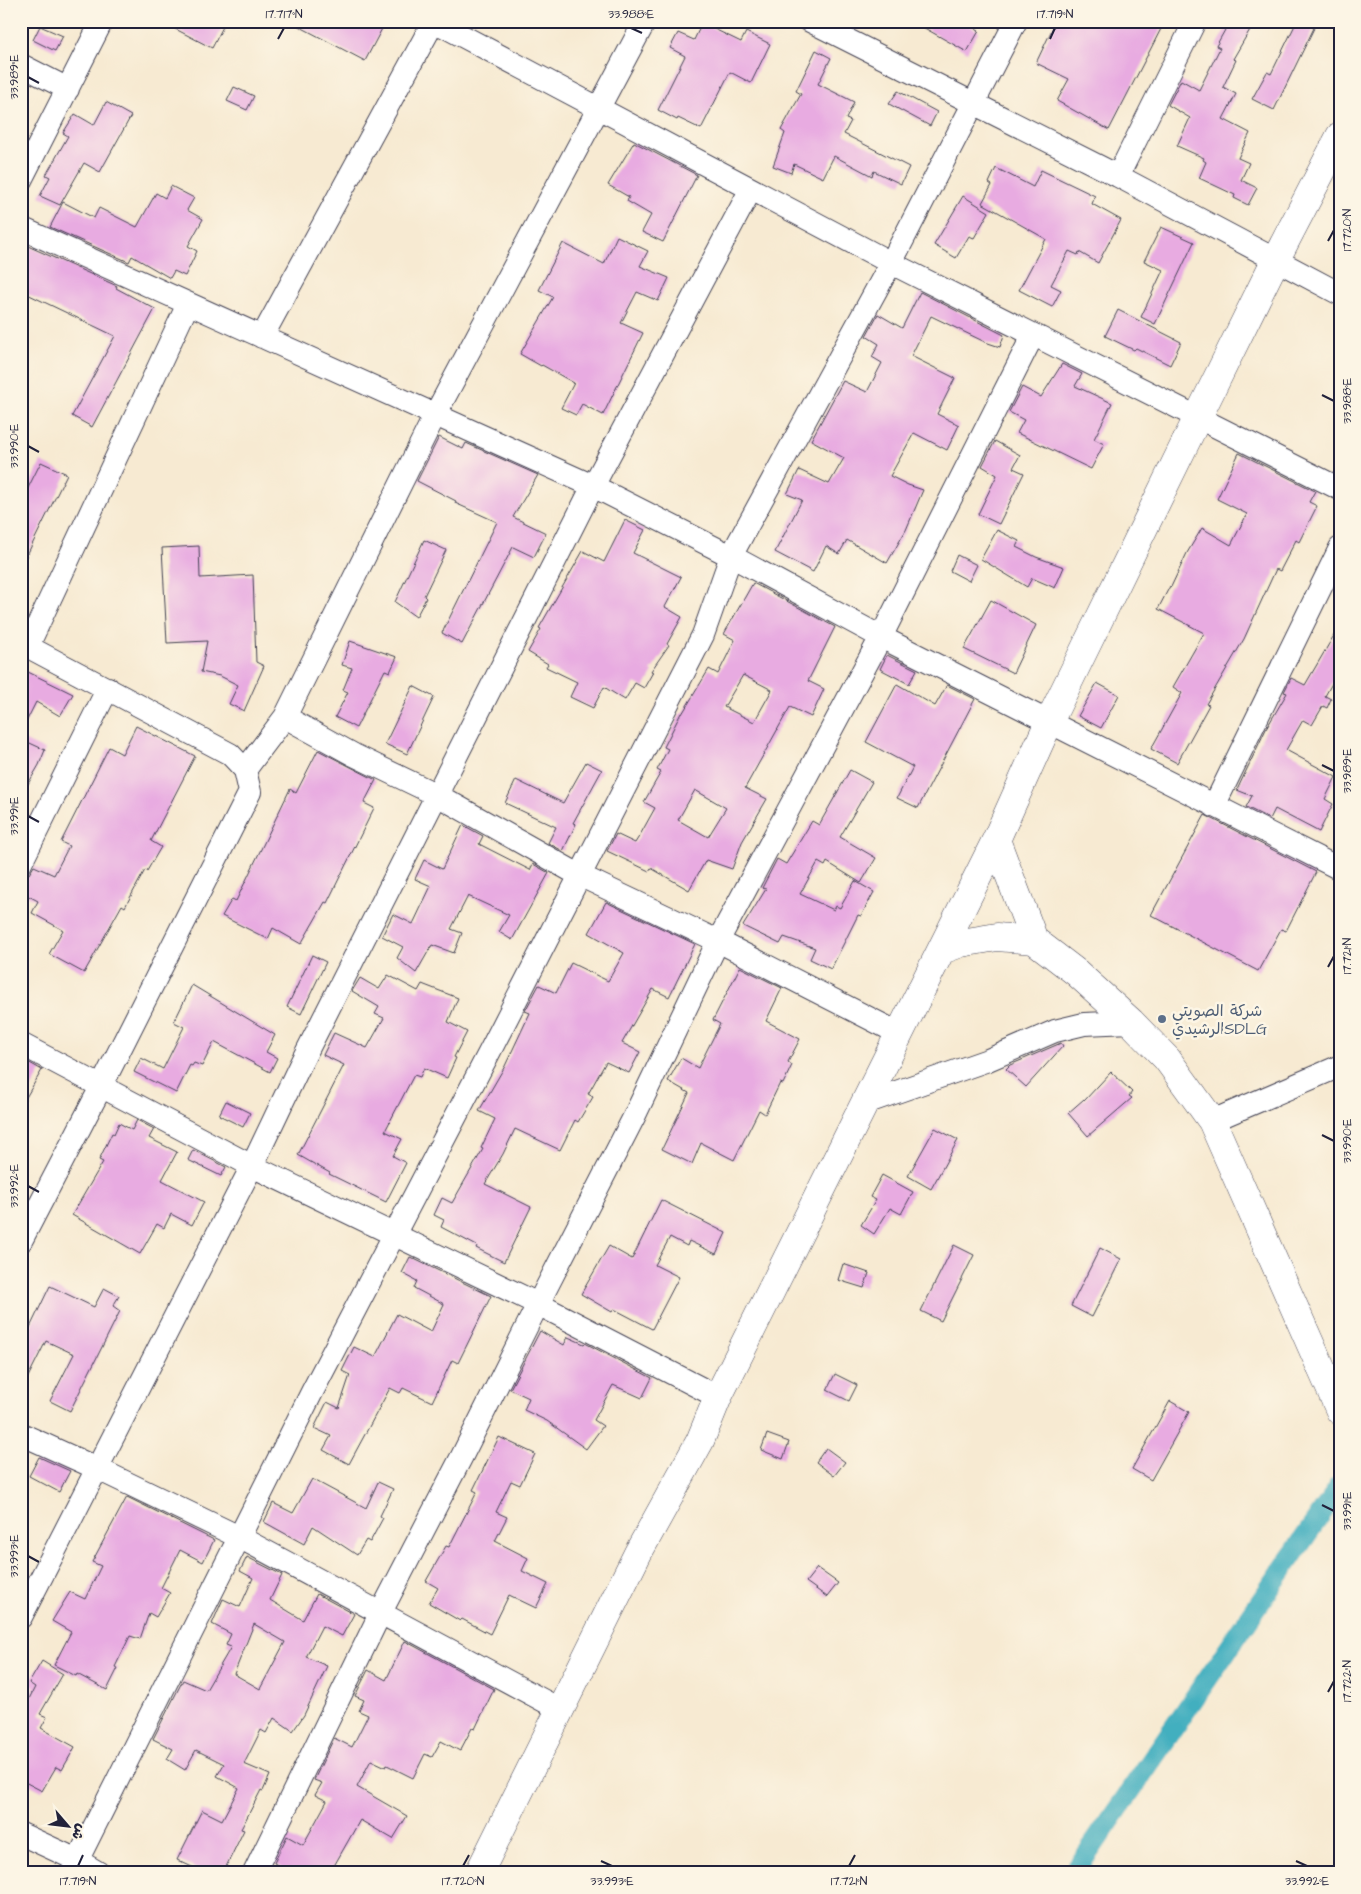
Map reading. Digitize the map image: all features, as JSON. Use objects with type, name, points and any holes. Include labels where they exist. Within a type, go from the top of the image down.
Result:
[{"type":"main road","points":[[479,1873],[638,1553],[700,1441],[718,1396],[996,840],[1049,722],[1198,416],[1275,260],[1340,136]]},
{"type":"main road","points":[[996,840],[1034,940],[1077,974],[1131,1022],[1166,1059],[1212,1120],[1339,1410]]},
{"type":"main road","points":[[942,950],[961,943],[997,936],[1034,940]]},
{"type":"street","points":[[21,180],[102,21]]},
{"type":"street","points":[[262,337],[434,21],[891,263],[1340,489]]},
{"type":"street","points":[[245,770],[285,717],[436,415],[645,21]]},
{"type":"street","points":[[810,21],[834,26],[974,105],[1118,176],[1340,294]]},
{"type":"street","points":[[74,1866],[312,1392],[495,1042],[703,635],[731,556],[891,263],[1016,21]]},
{"type":"street","points":[[1118,176],[1195,21]]},
{"type":"street","points":[[21,65],[68,90]]},
{"type":"street","points":[[21,1617],[252,1166],[301,1063],[594,486],[751,189]]},
{"type":"street","points":[[21,228],[594,486],[731,556],[881,637],[1340,868]]},
{"type":"street","points":[[21,1241],[101,1088],[250,792],[245,770],[230,754],[24,644],[188,304]]},
{"type":"street","points":[[254,1873],[380,1614],[634,1117],[718,941],[881,637],[1033,334]]},
{"type":"street","points":[[1214,806],[1340,548]]},
{"type":"street","points":[[21,863],[108,688]]},
{"type":"street","points":[[285,717],[354,755],[437,795],[579,875],[718,941],[898,1033]]},
{"type":"street","points":[[865,1103],[988,1060],[1054,1031],[1084,1024],[1131,1022]]},
{"type":"street","points":[[21,1044],[101,1088],[252,1166],[538,1304],[718,1396]]},
{"type":"street","points":[[1212,1120],[1340,1066]]},
{"type":"street","points":[[21,1434],[239,1537],[561,1710]]},
{"type":"street","points":[[21,1834],[74,1866],[99,1873]]},
{"type":"building","points":[[160,21],[226,21],[212,48]]},
{"type":"building","points":[[289,21],[386,21],[365,61]]},
{"type":"building","points":[[912,21],[961,21],[979,31],[967,52]]},
{"type":"building","points":[[1056,21],[1165,21],[1109,130],[1057,101],[1069,79],[1036,63]]},
{"type":"building","points":[[1230,21],[1255,21],[1233,59],[1236,60],[1223,87],[1236,94],[1223,119],[1250,133],[1238,158],[1249,163],[1241,180],[1257,188],[1248,205],[1234,198],[1235,195],[1199,178],[1206,162],[1203,160],[1204,158],[1177,146],[1190,118],[1168,105],[1181,80],[1199,90],[1220,48],[1216,46]]},
{"type":"building","points":[[1297,21],[1301,21],[1314,28],[1274,110],[1252,99],[1267,72],[1271,74]]},
{"type":"building","points":[[702,23],[741,42],[746,32],[770,44],[751,83],[730,72],[701,129],[658,110],[685,56],[670,48],[678,33],[694,40]]},
{"type":"building","points":[[40,26],[63,36],[55,51],[33,40]]},
{"type":"building","points":[[816,50],[831,58],[818,84],[854,102],[846,119],[851,121],[844,134],[909,167],[901,184],[874,171],[872,176],[834,156],[823,178],[794,164],[791,173],[773,166],[785,133],[781,130],[801,94],[796,91]]},
{"type":"building","points":[[234,87],[254,96],[247,110],[227,101]]},
{"type":"building","points":[[898,91],[937,112],[930,126],[889,104]]},
{"type":"building","points":[[106,102],[131,116],[100,172],[84,163],[60,205],[40,196],[50,177],[46,175],[68,136],[63,133],[75,114],[94,125]]},
{"type":"building","points":[[634,142],[697,175],[663,242],[642,232],[651,215],[627,201],[629,197],[608,185]]},
{"type":"building","points":[[996,168],[1033,187],[1041,170],[1095,196],[1092,204],[1121,220],[1098,263],[1079,252],[1078,255],[1069,251],[1051,285],[1061,290],[1052,307],[1019,290],[1046,239],[982,203],[992,185],[989,183]]},
{"type":"building","points":[[171,186],[194,198],[187,210],[203,219],[188,246],[197,251],[185,276],[174,271],[170,278],[132,256],[129,262],[50,227],[63,202],[94,218],[99,208],[137,227],[156,193],[165,198]]},
{"type":"building","points":[[963,196],[989,212],[974,238],[969,236],[956,258],[934,245]]},
{"type":"building","points":[[1161,227],[1194,242],[1155,324],[1141,317],[1163,270],[1144,261]]},
{"type":"building","points":[[617,236],[648,251],[640,266],[669,278],[658,301],[637,292],[621,323],[643,333],[603,415],[582,404],[576,415],[561,408],[574,383],[520,354],[553,297],[539,290],[563,243],[604,264]]},
{"type":"building","points":[[21,243],[117,286],[116,288],[155,309],[92,427],[72,416],[115,336],[21,291]]},
{"type":"building","points":[[920,292],[1004,335],[1000,347],[985,342],[931,316],[911,356],[955,378],[937,414],[959,425],[947,450],[914,433],[890,476],[923,490],[906,530],[887,563],[847,540],[839,554],[826,546],[813,572],[775,552],[802,500],[787,494],[799,470],[829,484],[844,458],[811,440],[843,381],[867,392],[882,363],[872,357],[879,344],[866,336],[878,314],[902,328]]},
{"type":"building","points":[[1118,310],[1181,342],[1170,365],[1136,348],[1134,350],[1105,336]]},
{"type":"building","points":[[1062,364],[1082,374],[1075,386],[1112,403],[1094,439],[1104,444],[1091,469],[1017,433],[1024,420],[1009,412],[1022,387],[1041,397]]},
{"type":"building","points":[[439,437],[463,449],[466,443],[538,475],[513,517],[546,533],[534,557],[513,547],[462,644],[442,633],[497,522],[455,503],[456,501],[417,481]]},
{"type":"building","points":[[995,441],[1020,455],[1013,468],[1024,473],[999,524],[978,514],[997,475],[982,466]]},
{"type":"building","points":[[1239,453],[1315,491],[1309,502],[1317,506],[1299,542],[1296,540],[1280,571],[1276,569],[1244,639],[1206,704],[1209,705],[1177,763],[1151,749],[1182,693],[1173,687],[1204,633],[1158,609],[1202,528],[1231,545],[1247,514],[1217,499]]},
{"type":"building","points":[[41,462],[67,474],[21,567],[21,502]]},
{"type":"building","points":[[625,520],[645,530],[633,553],[681,577],[665,607],[682,617],[667,644],[669,645],[651,671],[653,672],[644,688],[635,683],[625,700],[604,687],[593,708],[570,697],[577,682],[546,667],[548,664],[528,652],[541,629],[539,628],[583,551],[604,562]]},
{"type":"building","points":[[997,530],[1019,541],[1016,547],[1036,557],[1064,567],[1055,588],[1032,578],[1027,587],[981,559]]},
{"type":"building","points":[[424,540],[446,550],[416,617],[395,602]]},
{"type":"building","points":[[199,546],[200,578],[253,575],[256,662],[264,666],[244,711],[229,704],[238,685],[220,676],[201,672],[207,641],[167,643],[162,548]]},
{"type":"building","points":[[957,555],[977,565],[969,581],[950,571]]},
{"type":"building","points":[[753,583],[835,627],[808,681],[824,689],[811,717],[790,707],[745,788],[767,799],[742,842],[732,869],[706,860],[689,890],[651,868],[649,871],[607,851],[616,834],[635,843],[655,808],[644,802],[661,772],[657,770],[668,749],[664,747],[681,713],[709,669],[718,674],[735,640],[724,634]],"holes":[[[743,675],[772,690],[754,722],[724,707]],[[695,790],[726,808],[708,837],[678,820]]]},
{"type":"building","points":[[991,600],[1036,625],[1013,673],[964,649]]},
{"type":"building","points":[[1340,625],[1340,669],[1325,696],[1331,699],[1327,708],[1323,706],[1312,725],[1303,720],[1286,750],[1336,777],[1325,799],[1333,804],[1319,832],[1275,809],[1270,819],[1246,807],[1252,796],[1237,790],[1266,729],[1287,693],[1284,692],[1291,678],[1305,685]]},
{"type":"building","points":[[350,641],[397,657],[390,672],[385,670],[356,728],[335,717],[348,692],[343,690],[352,668],[342,665]]},
{"type":"building","points":[[887,655],[917,670],[909,684],[880,669]]},
{"type":"building","points":[[26,671],[73,694],[60,716],[36,702],[21,732],[21,679]]},
{"type":"building","points":[[1097,683],[1119,695],[1101,728],[1078,716]]},
{"type":"building","points":[[897,684],[935,706],[947,685],[975,699],[918,808],[897,798],[913,767],[866,742]]},
{"type":"building","points":[[413,686],[434,697],[407,754],[385,744]]},
{"type":"building","points":[[136,726],[195,756],[151,841],[161,847],[147,871],[145,870],[125,907],[122,905],[84,973],[49,954],[63,930],[32,913],[38,901],[21,892],[21,878],[29,874],[34,866],[54,875],[69,846],[61,842],[109,747],[122,754]]},
{"type":"building","points":[[21,739],[45,750],[39,765],[21,796]]},
{"type":"building","points":[[318,750],[376,780],[364,803],[374,808],[327,903],[325,902],[301,944],[273,928],[268,939],[222,916],[232,899],[236,901],[290,789],[296,793]]},
{"type":"building","points":[[586,762],[602,770],[573,823],[576,824],[563,851],[548,843],[556,827],[505,803],[516,780],[563,803]]},
{"type":"building","points":[[850,770],[872,782],[840,837],[876,858],[861,883],[827,862],[825,866],[818,862],[800,894],[834,910],[836,906],[840,908],[855,881],[874,892],[861,916],[858,915],[831,969],[810,959],[815,948],[784,937],[780,944],[743,926],[766,889],[762,888],[777,859],[786,864],[812,821],[819,825]]},
{"type":"building","points":[[1205,815],[1316,872],[1286,931],[1281,929],[1258,971],[1151,915]]},
{"type":"building","points":[[463,825],[483,836],[479,844],[530,870],[533,864],[549,873],[512,940],[499,932],[509,915],[468,896],[451,929],[462,933],[454,953],[432,945],[416,973],[397,958],[403,947],[382,936],[393,914],[413,924],[431,886],[415,879],[424,860],[442,869]]},
{"type":"building","points":[[606,902],[695,944],[669,997],[653,989],[622,1043],[640,1052],[629,1073],[606,1062],[588,1094],[593,1097],[578,1122],[575,1120],[560,1150],[515,1129],[485,1184],[531,1207],[504,1262],[441,1227],[444,1220],[434,1215],[442,1198],[452,1203],[483,1149],[481,1148],[495,1119],[479,1111],[505,1066],[530,1013],[525,1011],[539,985],[556,993],[571,963],[608,981],[624,953],[589,933]]},
{"type":"building","points":[[312,955],[326,962],[301,1014],[287,1007]]},
{"type":"building","points":[[740,967],[782,988],[766,1021],[800,1039],[788,1062],[792,1065],[783,1084],[780,1083],[765,1114],[759,1110],[734,1160],[701,1143],[692,1164],[662,1149],[689,1093],[668,1081],[681,1058],[698,1068],[720,1024],[713,1020]]},
{"type":"building","points":[[388,975],[418,991],[422,984],[458,998],[448,1022],[467,1032],[454,1057],[456,1058],[447,1078],[424,1068],[420,1077],[414,1075],[385,1131],[402,1139],[393,1156],[406,1163],[386,1202],[329,1174],[298,1155],[344,1065],[323,1055],[334,1033],[367,1048],[384,1018],[375,1014],[379,1007],[352,991],[360,978],[379,989]]},
{"type":"building","points":[[192,985],[275,1035],[266,1052],[277,1058],[270,1072],[214,1042],[202,1066],[194,1063],[192,1066],[190,1065],[176,1093],[134,1072],[141,1058],[163,1069],[184,1027],[174,1022]]},
{"type":"building","points":[[1061,1043],[1063,1046],[1026,1087],[1006,1069],[1010,1065]]},
{"type":"building","points":[[28,1062],[42,1070],[21,1106],[21,1074]]},
{"type":"building","points":[[1111,1072],[1132,1092],[1129,1096],[1132,1098],[1088,1136],[1068,1113],[1085,1100]]},
{"type":"building","points":[[226,1101],[250,1113],[243,1127],[219,1115]]},
{"type":"building","points":[[137,1120],[154,1129],[149,1138],[177,1152],[162,1180],[204,1202],[192,1225],[171,1214],[164,1228],[157,1224],[140,1254],[72,1215],[103,1162],[99,1160],[112,1133],[114,1134],[119,1123],[132,1130]]},
{"type":"building","points":[[935,1128],[958,1140],[931,1189],[908,1176]]},
{"type":"building","points":[[193,1150],[226,1167],[221,1176],[188,1160]]},
{"type":"building","points":[[882,1175],[913,1192],[901,1214],[890,1208],[874,1234],[861,1225],[876,1200],[870,1197]]},
{"type":"building","points":[[661,1200],[726,1233],[716,1254],[689,1241],[687,1246],[670,1237],[655,1265],[679,1277],[652,1329],[614,1309],[612,1312],[581,1294],[609,1246],[632,1259]]},
{"type":"building","points":[[954,1245],[974,1255],[941,1321],[921,1311]]},
{"type":"building","points":[[1100,1248],[1121,1259],[1092,1317],[1071,1306]]},
{"type":"building","points":[[410,1257],[491,1296],[458,1363],[452,1360],[432,1402],[403,1388],[400,1393],[390,1388],[349,1464],[323,1450],[331,1436],[314,1428],[327,1402],[339,1408],[350,1375],[342,1371],[354,1347],[375,1357],[397,1314],[431,1332],[444,1304],[414,1288],[417,1281],[402,1273]]},
{"type":"building","points":[[843,1264],[869,1273],[864,1288],[838,1280]]},
{"type":"building","points":[[50,1286],[94,1307],[104,1288],[119,1296],[113,1306],[120,1311],[70,1411],[50,1401],[74,1354],[46,1341],[21,1391],[21,1346]]},
{"type":"building","points":[[540,1331],[564,1345],[568,1337],[585,1343],[652,1378],[642,1398],[613,1385],[594,1420],[603,1426],[586,1449],[547,1421],[524,1410],[529,1398],[510,1389]]},
{"type":"building","points":[[835,1374],[857,1385],[849,1401],[827,1390]]},
{"type":"building","points":[[1170,1401],[1189,1412],[1151,1480],[1132,1469]]},
{"type":"building","points":[[767,1434],[789,1442],[783,1459],[761,1450]]},
{"type":"building","points":[[499,1437],[535,1454],[520,1485],[511,1481],[496,1512],[507,1517],[495,1541],[528,1558],[522,1571],[548,1584],[536,1608],[509,1595],[490,1634],[462,1619],[460,1621],[429,1603],[438,1588],[426,1581],[446,1546],[449,1547],[477,1492],[473,1490]]},
{"type":"building","points":[[826,1448],[845,1462],[834,1476],[816,1462]]},
{"type":"building","points":[[39,1457],[70,1471],[59,1492],[29,1476]]},
{"type":"building","points":[[312,1479],[366,1508],[378,1482],[393,1489],[380,1516],[383,1518],[370,1542],[366,1540],[357,1555],[313,1526],[304,1544],[264,1522],[273,1503],[293,1513]]},
{"type":"building","points":[[127,1497],[214,1540],[203,1562],[180,1550],[161,1588],[170,1593],[156,1617],[149,1613],[140,1639],[130,1636],[115,1667],[118,1668],[107,1690],[77,1674],[76,1676],[54,1665],[71,1632],[52,1621],[70,1592],[85,1599],[101,1566],[92,1562]]},
{"type":"building","points":[[247,1557],[282,1575],[270,1600],[303,1620],[317,1594],[354,1614],[342,1636],[322,1626],[306,1657],[327,1666],[304,1715],[293,1731],[274,1718],[266,1733],[261,1730],[244,1764],[270,1775],[241,1829],[244,1830],[223,1873],[205,1873],[177,1860],[202,1810],[222,1820],[239,1788],[217,1776],[224,1764],[196,1750],[185,1770],[167,1759],[173,1749],[153,1739],[183,1680],[206,1690],[231,1647],[226,1645],[231,1634],[212,1624],[223,1599],[240,1607],[253,1578],[240,1571]],"holes":[[[254,1624],[285,1642],[260,1689],[234,1674]]]},
{"type":"building","points":[[817,1568],[838,1583],[827,1597],[806,1582]]},
{"type":"building","points":[[405,1641],[494,1689],[475,1729],[472,1728],[460,1751],[441,1741],[432,1757],[425,1754],[413,1778],[387,1765],[386,1767],[371,1760],[357,1787],[407,1816],[393,1839],[360,1820],[330,1873],[291,1873],[274,1863],[287,1836],[303,1845],[327,1801],[315,1795],[322,1783],[314,1780],[334,1738],[352,1747],[368,1715],[359,1711],[364,1700],[355,1696],[368,1670],[386,1680]]},
{"type":"building","points":[[42,1661],[63,1674],[40,1714],[47,1717],[41,1728],[75,1747],[62,1770],[56,1767],[42,1791],[21,1780],[21,1715],[35,1687],[29,1683]]},
{"type":"waterway","points":[[1074,1873],[1340,1486]]},
{"type":"place","name":"شركة الصويتي الرشيديSDLG","points":[[1162,1019]]}]
